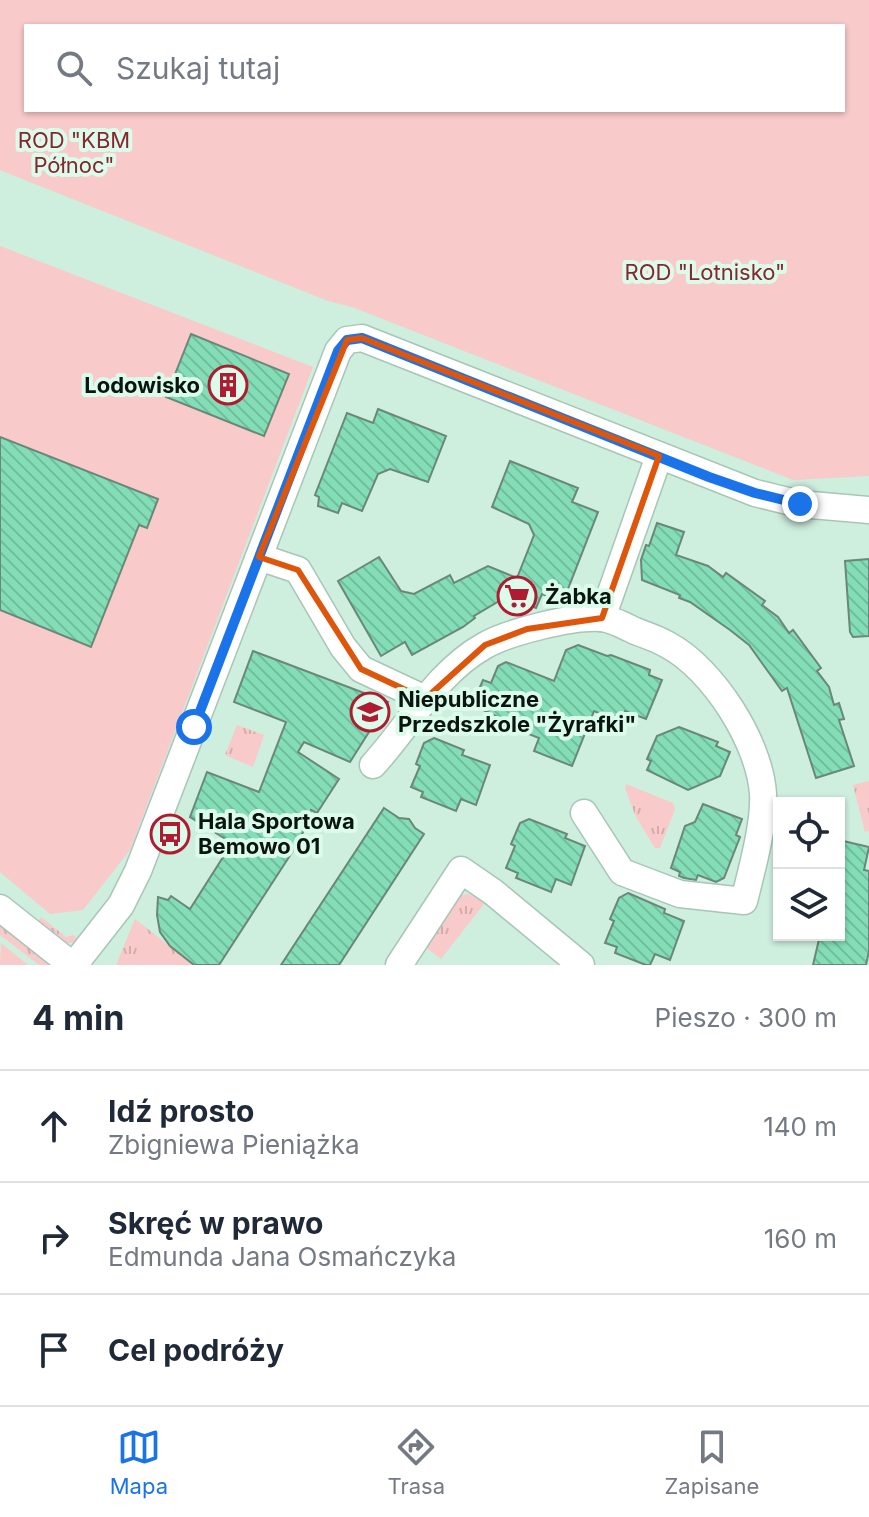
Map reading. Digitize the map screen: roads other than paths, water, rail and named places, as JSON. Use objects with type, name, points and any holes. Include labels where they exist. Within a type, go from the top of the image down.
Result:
[{"type":"street","points":[[0,908],[73,965],[121,905],[138,871],[338,351],[347,340],[362,338],[755,493],[800,504],[869,510]]},
{"type":"street","points":[[602,618],[659,456]]},
{"type":"street","points":[[259,557],[298,570],[343,647],[361,669],[425,699]]},
{"type":"street","points":[[373,765],[456,665],[485,645],[527,629],[602,618],[670,646],[703,673],[730,707],[755,758],[763,795],[744,901],[680,894],[622,872],[584,813]]},
{"type":"street","points":[[399,965],[461,870],[493,892],[581,965]]},
{"type":"place","name":"Lodowisko","points":[[228,385]]},
{"type":"place","name":"Żabka","points":[[517,596]]},
{"type":"place","name":"Niepubliczne Przedszkole \"Żyrafki\"","points":[[370,712]]},
{"type":"place","name":"Hala Sportowa Bemowo 01","points":[[170,834]]},
{"type":"park label","name":"ROD \"KBM Północ\"","points":[[74,152]]},
{"type":"park label","name":"ROD \"Lotnisko\"","points":[[705,272]]}]
